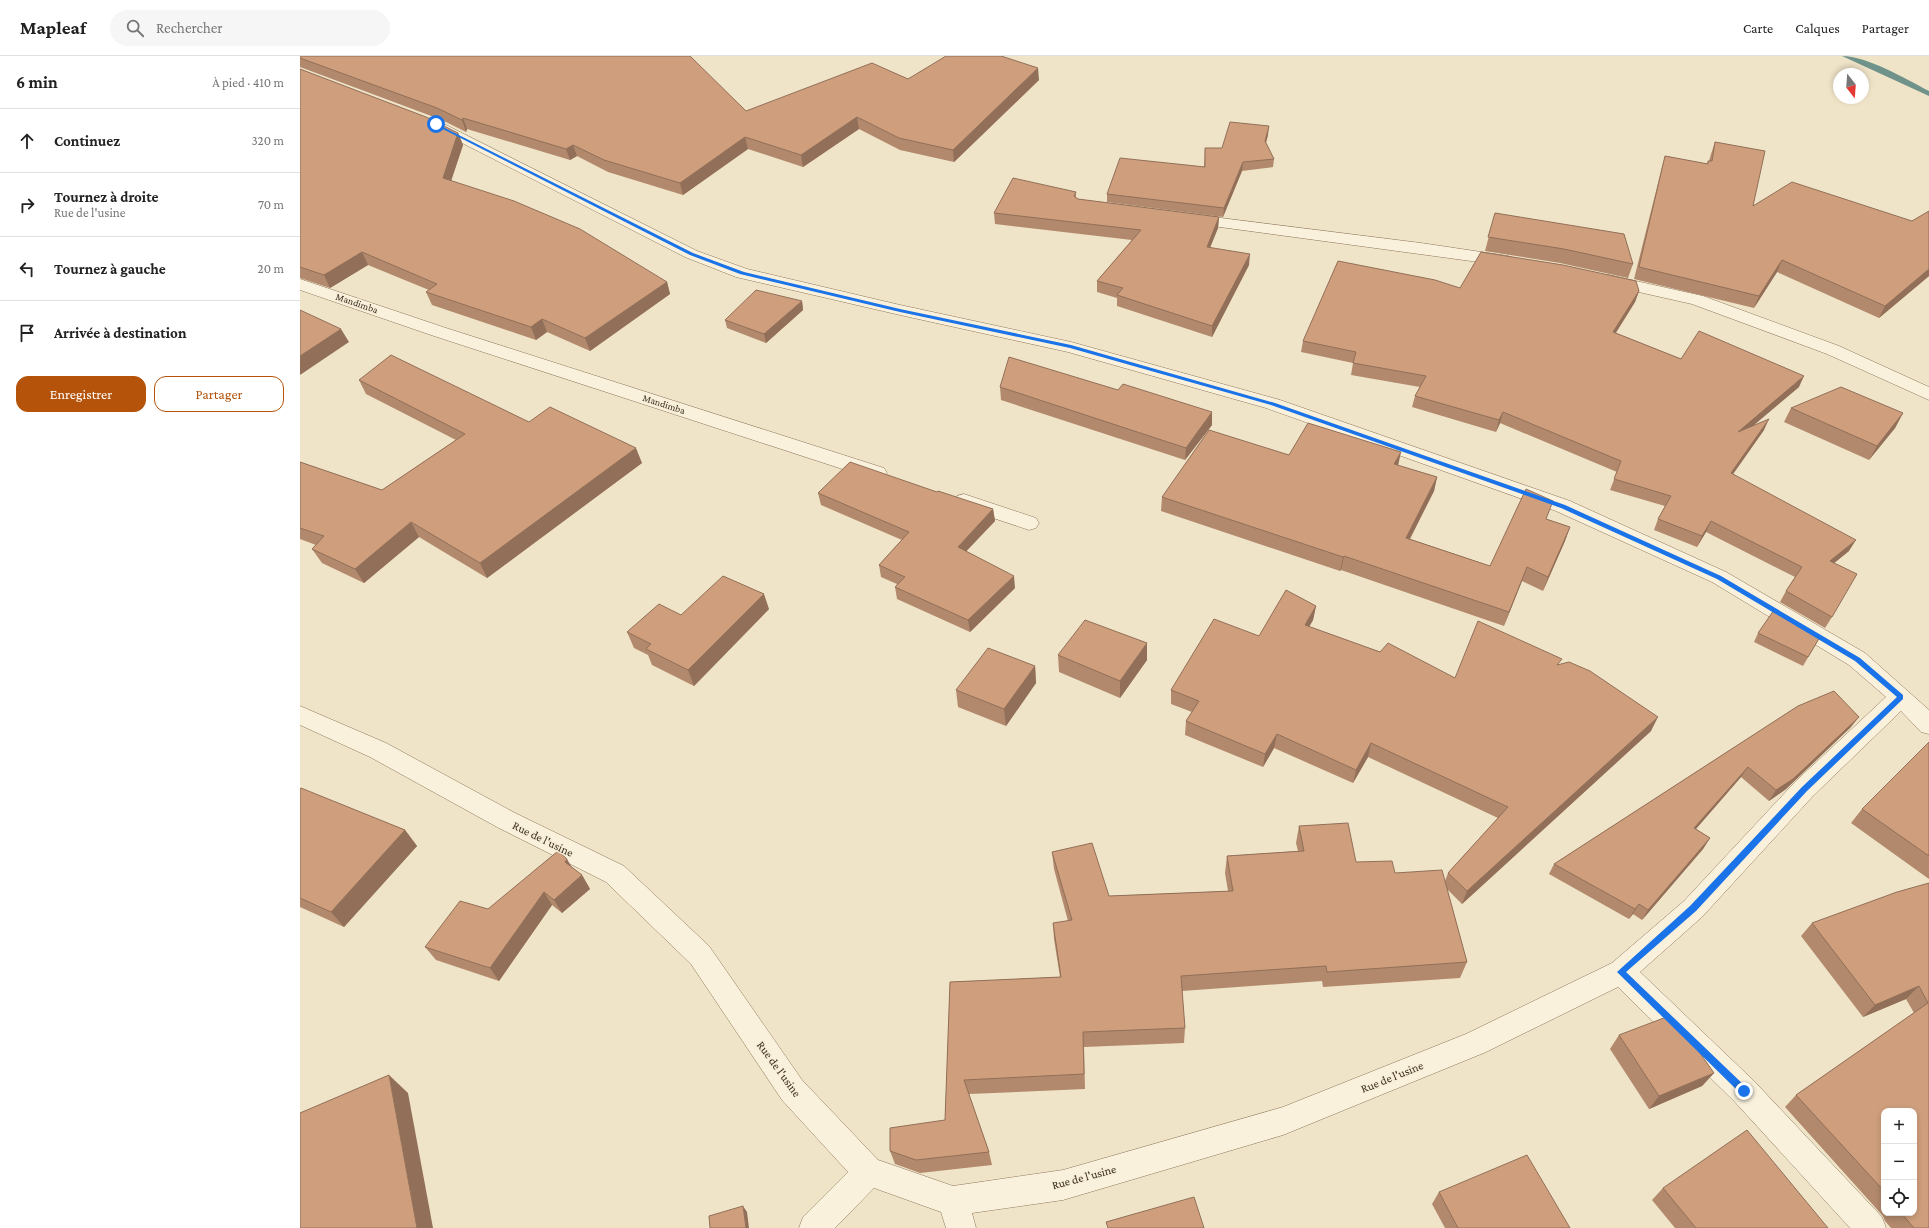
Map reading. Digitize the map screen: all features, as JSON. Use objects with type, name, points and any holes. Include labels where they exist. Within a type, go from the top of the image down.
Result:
[{"type":"street","points":[[415,116],[436,124],[692,254],[742,273],[900,310],[1071,347],[1266,402],[1563,506],[1719,577],[1858,659],[1901,697],[1929,725]]},
{"type":"street","points":[[1170,216],[1421,248],[1521,263]]},
{"type":"street","points":[[1590,276],[1697,300],[1833,350],[1929,394]]},
{"type":"street","name":"Mandimba","points":[[300,284],[447,334],[896,479]]},
{"type":"street","points":[[949,496],[1029,523]]},
{"type":"street","name":"Rue de l'usine","points":[[300,715],[378,750],[506,820],[615,874],[700,955],[792,1090],[869,1172],[957,1214],[1283,1121],[1476,1043],[1621,972],[1693,909],[1804,789],[1901,697]]},
{"type":"street","points":[[1621,972],[1744,1091],[1871,1228]]},
{"type":"street","points":[[814,1228],[869,1172]]},
{"type":"building","points":[[300,56],[690,56],[746,111],[872,63],[908,79],[946,56],[1001,56],[1038,68],[953,150],[899,138],[857,117],[801,155],[745,137],[680,183],[604,160],[573,145],[566,149],[463,118],[462,120],[437,108],[300,58]]},
{"type":"building","points":[[300,69],[426,117],[458,133],[443,178],[514,201],[580,229],[667,282],[585,338],[542,319],[531,327],[426,292],[437,284],[362,252],[324,275],[300,267]]},
{"type":"building","points":[[1230,122],[1269,126],[1265,141],[1274,159],[1243,162],[1224,208],[1107,194],[1120,158],[1205,167],[1205,148],[1222,148]]},
{"type":"building","points":[[1715,142],[1765,151],[1753,206],[1792,182],[1912,221],[1929,211],[1929,269],[1885,306],[1782,260],[1759,296],[1639,267],[1665,156],[1708,164],[1708,161],[1712,161]]},
{"type":"building","points":[[1013,178],[1076,192],[1074,196],[1078,199],[1219,217],[1207,247],[1250,254],[1212,326],[1117,295],[1123,288],[1097,281],[1141,230],[994,213]]},
{"type":"building","points":[[1495,213],[1624,234],[1633,264],[1564,249],[1488,237]]},
{"type":"building","points":[[1481,252],[1563,265],[1636,281],[1639,291],[1613,332],[1681,359],[1699,331],[1804,376],[1738,432],[1769,419],[1731,473],[1856,540],[1830,561],[1857,574],[1832,617],[1786,591],[1802,567],[1711,521],[1702,536],[1658,519],[1671,496],[1614,479],[1621,461],[1503,412],[1499,420],[1415,396],[1426,376],[1353,363],[1356,352],[1303,341],[1338,261],[1435,280],[1460,288]]},
{"type":"building","points":[[756,290],[802,301],[764,334],[725,320]]},
{"type":"building","points":[[300,310],[341,329],[300,356]]},
{"type":"building","points":[[391,355],[529,422],[550,407],[636,448],[480,563],[411,522],[355,569],[312,549],[324,536],[300,528],[300,462],[382,490],[465,434],[359,380]]},
{"type":"building","points":[[1009,357],[1118,390],[1123,384],[1212,412],[1186,448],[1000,387]]},
{"type":"building","points":[[1841,387],[1903,413],[1877,446],[1791,408]]},
{"type":"building","points":[[1308,423],[1401,452],[1394,464],[1437,477],[1406,538],[1490,566],[1526,489],[1553,501],[1546,519],[1570,527],[1548,577],[1527,567],[1509,612],[1344,556],[1343,557],[1162,497],[1209,430],[1289,455]]},
{"type":"building","points":[[850,462],[937,492],[938,491],[993,509],[958,547],[1014,576],[968,620],[895,587],[905,577],[879,565],[909,532],[818,493]]},
{"type":"building","points":[[723,576],[764,594],[688,670],[646,649],[651,644],[627,632],[659,604],[681,615]]},
{"type":"building","points":[[1286,590],[1316,606],[1305,625],[1380,652],[1388,643],[1455,678],[1478,621],[1562,659],[1557,665],[1569,662],[1590,671],[1658,717],[1467,891],[1448,873],[1508,807],[1371,743],[1356,770],[1277,734],[1265,754],[1186,721],[1199,701],[1171,690],[1214,619],[1259,636]]},
{"type":"building","points":[[1774,610],[1820,637],[1808,657],[1758,633]]},
{"type":"building","points":[[1085,620],[1147,643],[1120,681],[1058,655]]},
{"type":"building","points":[[988,648],[1035,666],[1004,709],[956,690]]},
{"type":"building","points":[[1834,691],[1859,717],[1793,779],[1776,790],[1748,767],[1694,828],[1710,838],[1648,910],[1639,904],[1635,909],[1554,864],[1798,706]]},
{"type":"building","points":[[1929,742],[1929,856],[1862,809]]},
{"type":"building","points":[[301,788],[405,830],[331,912],[300,898]]},
{"type":"building","points":[[1348,823],[1356,862],[1392,861],[1395,873],[1442,870],[1467,962],[1327,972],[1326,966],[1181,976],[1185,1028],[1083,1032],[1084,1074],[964,1080],[989,1152],[916,1160],[890,1151],[890,1128],[945,1120],[950,982],[1061,977],[1053,923],[1072,920],[1052,852],[1092,843],[1109,896],[1233,891],[1227,856],[1304,851],[1299,826]]},
{"type":"building","points":[[558,851],[567,859],[565,862],[582,875],[554,900],[544,892],[490,968],[425,947],[460,901],[488,909]]},
{"type":"building","points":[[1929,883],[1929,1228],[1914,1228],[1904,1216],[1917,1216],[1917,1108],[1881,1108],[1881,1188],[1796,1095],[1928,1003],[1919,986],[1875,1005],[1812,923],[1897,892]]},
{"type":"building","points":[[1669,1016],[1683,1029],[1714,1073],[1659,1096],[1619,1035]]},
{"type":"building","points":[[389,1075],[417,1228],[300,1228],[300,1113]]},
{"type":"building","points":[[1747,1130],[1828,1228],[1696,1228],[1663,1188]]},
{"type":"building","points":[[1527,1155],[1570,1228],[1458,1228],[1439,1192]]},
{"type":"building","points":[[1194,1197],[1204,1228],[1108,1228],[1106,1222]]},
{"type":"building","points":[[743,1206],[746,1228],[710,1228],[709,1216]]},
{"type":"waterway","points":[[1846,56],[1898,78],[1929,94]]},
{"type":"route","points":[[436,124],[692,254],[742,273],[900,310],[1071,347],[1273,404],[1563,506],[1719,577],[1858,659],[1901,697],[1804,789],[1693,909],[1621,972],[1744,1091]]}]
